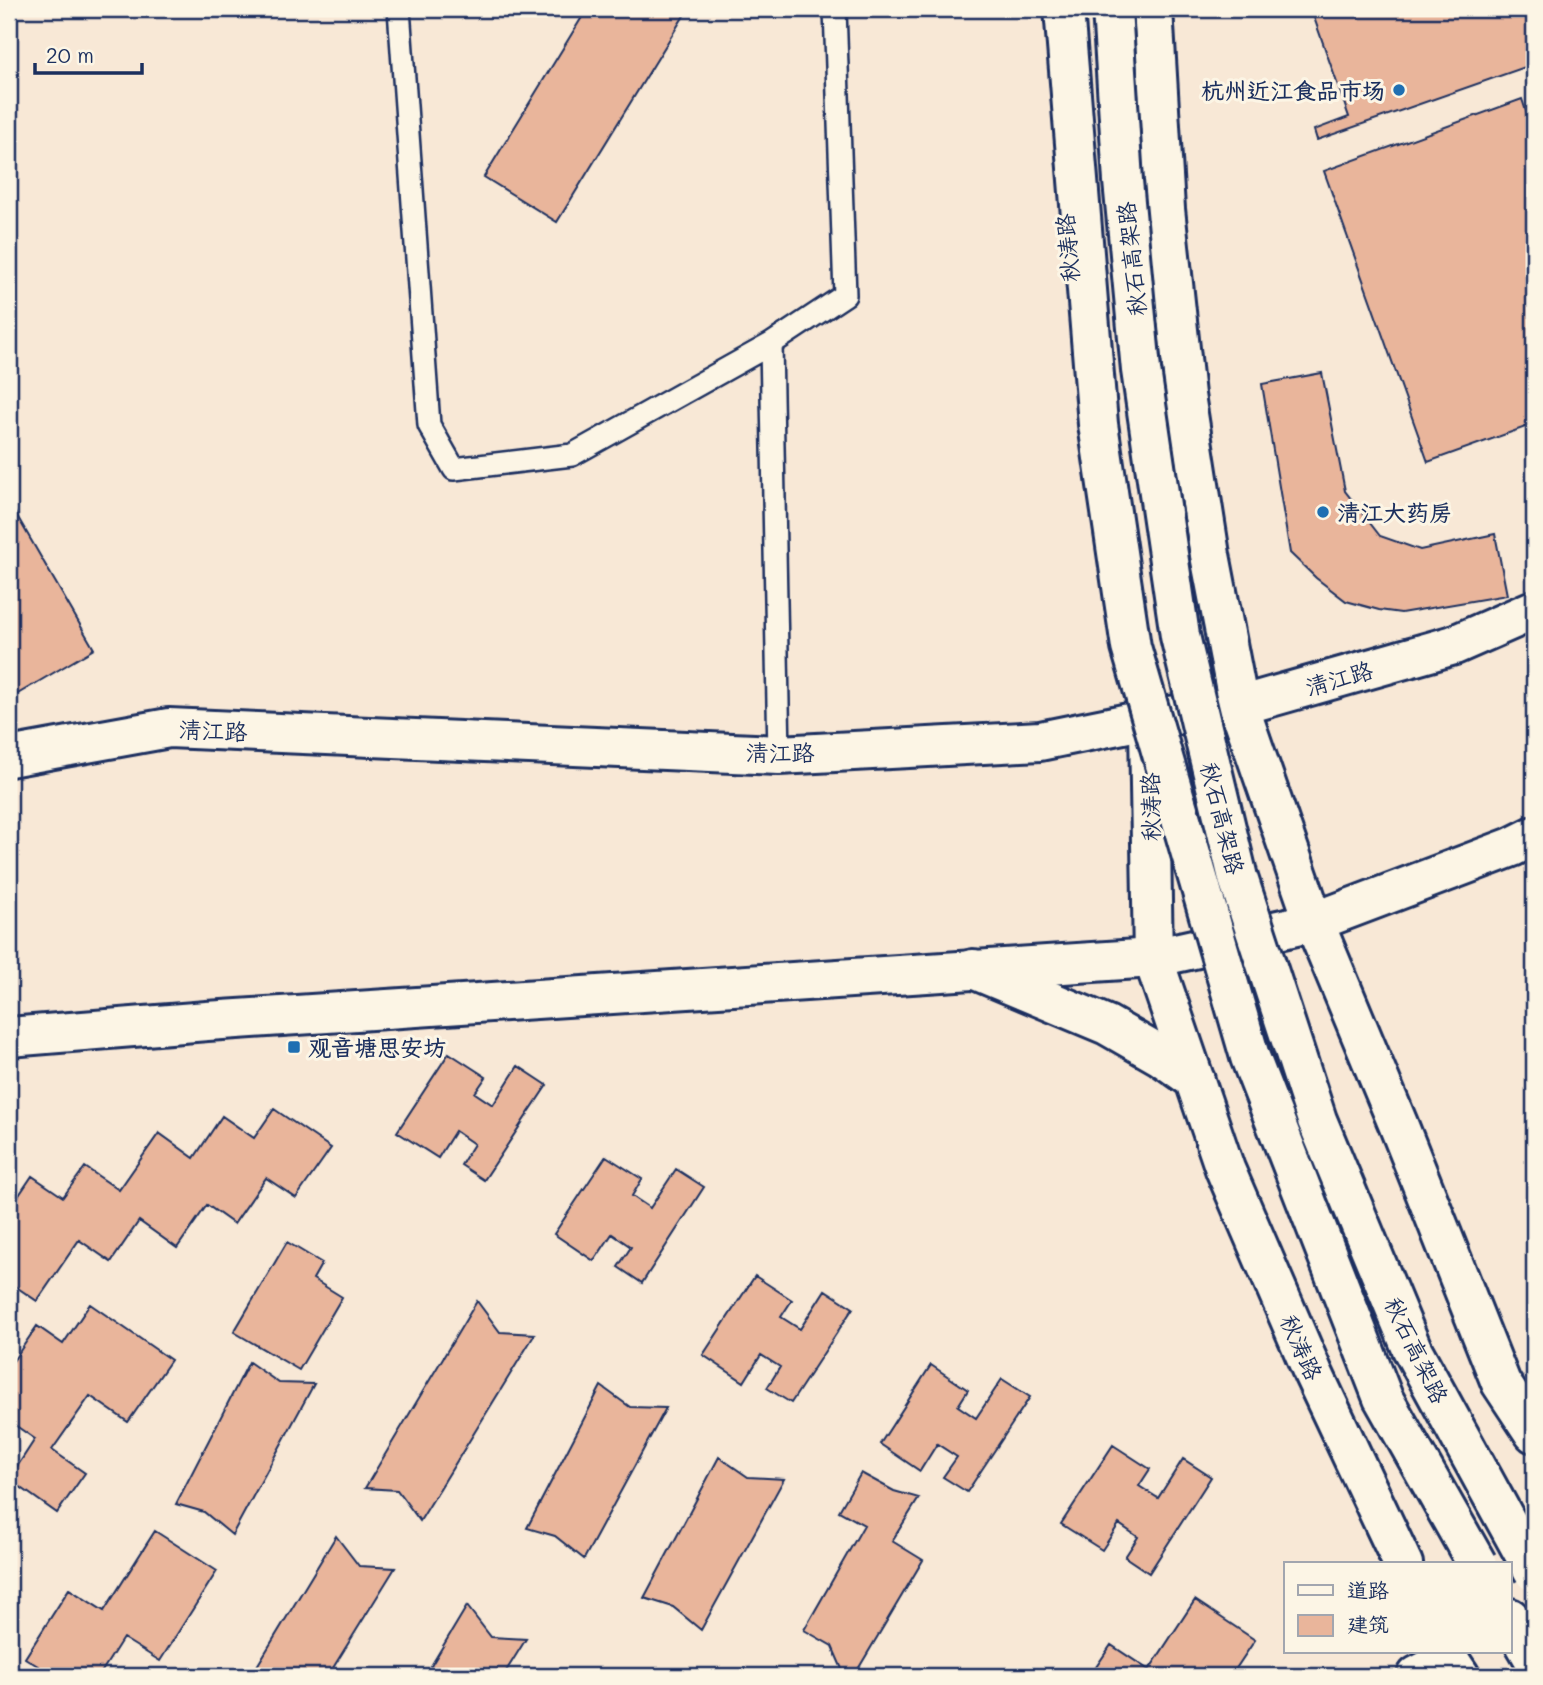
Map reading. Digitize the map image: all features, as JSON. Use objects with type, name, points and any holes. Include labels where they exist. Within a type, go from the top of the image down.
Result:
[{"type":"main road","name":"秋涛路","points":[[1058,9],[1058,154],[1073,330],[1097,517],[1148,719],[1153,958],[1225,1169],[1291,1322],[1402,1562]]},
{"type":"main road","name":"秋石高架路","points":[[1064,9],[1098,424],[1131,647],[1250,1057],[1383,1398],[1476,1562]]},
{"type":"main road","name":"秋石高架路","points":[[1112,9],[1123,181],[1139,343],[1168,556],[1180,636],[1238,878],[1317,1120],[1412,1349],[1534,1572]]},
{"type":"main road","points":[[1153,9],[1165,209],[1185,395],[1210,555],[1239,706],[1314,922],[1501,1383],[1534,1433]]},
{"type":"main road","name":"清江路","points":[[9,757],[169,728],[779,755],[1040,741],[1148,719],[1239,706],[1454,645],[1534,610]]},
{"type":"main road","points":[[9,1037],[206,1021],[1153,958],[1314,922],[1511,847],[1534,835]]},
{"type":"main road","points":[[973,969],[1107,1025],[1161,1056],[1195,1080]]},
{"type":"main road","points":[[1512,1622],[1534,1659]]},
{"type":"lane","points":[[399,9],[429,425],[454,469],[572,455],[771,344],[845,295],[835,9]]},
{"type":"lane","points":[[771,344],[779,755]]},
{"type":"building","points":[[587,9],[688,9],[557,222],[484,177]]},
{"type":"building","name":"杭州近江食品市场","points":[[1311,9],[1534,9],[1534,64],[1317,140],[1314,130],[1349,117]]},
{"type":"building","points":[[1522,99],[1534,135],[1534,424],[1428,462],[1324,171]]},
{"type":"building","name":"清江大药房","points":[[1322,373],[1345,491],[1380,536],[1420,550],[1495,534],[1507,595],[1401,613],[1379,610],[1346,601],[1290,553],[1262,384]]},
{"type":"building","points":[[9,502],[94,649],[9,699]]},
{"type":"building","points":[[449,1053],[486,1077],[475,1093],[493,1105],[518,1066],[547,1085],[484,1180],[461,1165],[474,1144],[455,1131],[438,1158],[397,1132]]},
{"type":"building","points":[[274,1109],[331,1148],[296,1198],[266,1178],[234,1224],[207,1205],[177,1248],[139,1221],[111,1262],[79,1240],[37,1301],[9,1282],[9,1210],[32,1176],[63,1197],[85,1167],[119,1190],[159,1133],[194,1158],[222,1116],[254,1138]]},
{"type":"building","points":[[606,1156],[642,1179],[632,1196],[650,1208],[676,1169],[704,1187],[642,1283],[618,1267],[631,1247],[612,1234],[594,1261],[554,1234]]},
{"type":"building","points":[[287,1242],[322,1263],[313,1279],[342,1297],[299,1370],[234,1332]]},
{"type":"building","points":[[755,1276],[792,1300],[781,1317],[800,1329],[825,1290],[853,1308],[791,1403],[767,1388],[780,1367],[761,1355],[744,1382],[703,1355]]},
{"type":"building","points":[[477,1301],[500,1332],[535,1334],[420,1521],[397,1490],[365,1488]]},
{"type":"building","points":[[90,1304],[171,1360],[128,1422],[90,1396],[52,1450],[85,1473],[57,1513],[9,1479],[35,1439],[9,1421],[9,1367],[37,1326],[63,1344]]},
{"type":"building","points":[[249,1362],[279,1383],[314,1384],[232,1535],[204,1512],[176,1504]]},
{"type":"building","points":[[931,1365],[968,1390],[958,1406],[976,1418],[1002,1379],[1030,1397],[967,1492],[943,1477],[957,1457],[937,1444],[920,1471],[880,1444]]},
{"type":"building","points":[[601,1386],[630,1407],[666,1408],[584,1559],[555,1536],[527,1528]]},
{"type":"building","points":[[1113,1445],[1150,1469],[1139,1486],[1158,1498],[1183,1459],[1211,1477],[1149,1573],[1125,1557],[1138,1537],[1119,1524],[1102,1550],[1061,1524]]},
{"type":"building","points":[[719,1457],[748,1477],[784,1479],[701,1630],[673,1607],[644,1598]]},
{"type":"building","points":[[861,1473],[894,1491],[919,1498],[892,1541],[923,1560],[854,1676],[845,1676],[832,1646],[804,1630],[864,1525],[839,1511]]},
{"type":"building","points":[[155,1531],[217,1571],[160,1661],[123,1638],[99,1676],[54,1676],[25,1658],[69,1589],[104,1611]]},
{"type":"building","points":[[336,1536],[359,1566],[395,1568],[328,1676],[251,1676]]},
{"type":"building","points":[[1195,1600],[1255,1640],[1231,1676],[1090,1676],[1111,1645],[1149,1670]]},
{"type":"building","points":[[467,1606],[491,1637],[526,1639],[503,1676],[425,1676]]},
{"type":"place","name":"杭州近江食品市场","points":[[1399,90]]},
{"type":"place","name":"清江大药房","points":[[1323,512]]},
{"type":"place","name":"观音塘思安坊","points":[[294,1047]]}]
